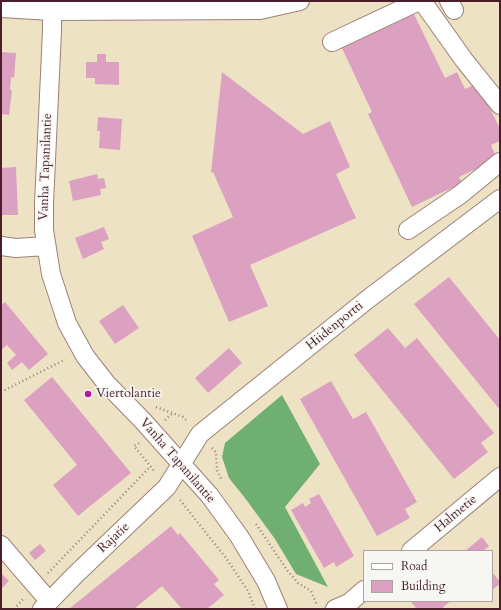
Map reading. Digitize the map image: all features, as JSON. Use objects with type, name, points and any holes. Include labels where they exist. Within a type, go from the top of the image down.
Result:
[{"type":"street","points":[[1,8],[50,6],[260,10],[300,1]]},
{"type":"street","points":[[332,42],[421,1],[464,60],[500,105]]},
{"type":"street","name":"Vanha Tapanilantie","points":[[50,6],[52,44],[44,230],[51,274],[67,323],[85,356],[106,383],[143,421],[210,496],[239,536],[266,581],[278,609]]},
{"type":"street","points":[[408,230],[461,194],[500,162]]},
{"type":"street","name":"Hiidenportti","points":[[182,465],[200,434],[368,299],[500,199]]},
{"type":"street","points":[[1,246],[16,248],[46,246]]},
{"type":"street","name":"Rajatie","points":[[46,605],[75,575],[164,490],[182,465]]},
{"type":"street","name":"Halmetie","points":[[412,550],[500,477]]},
{"type":"street","points":[[1,545],[35,586],[46,605]]},
{"type":"street","points":[[335,609],[349,603],[363,591]]},
{"type":"path","points":[[1,392],[64,360]]},
{"type":"path","points":[[152,403],[157,407],[183,417],[216,452],[217,470],[225,486]]},
{"type":"path","points":[[14,609],[150,466],[134,446]]},
{"type":"path","points":[[182,502],[226,558],[248,591],[255,609]]},
{"type":"path","points":[[252,521],[287,570],[298,583],[311,591],[319,609]]},
{"type":"green space","points":[[282,395],[320,464],[285,507],[328,587],[296,574],[275,539],[229,478],[222,457],[225,443]]},
{"type":"building","points":[[412,10],[445,78],[457,72],[465,89],[478,83],[500,129],[500,141],[491,145],[497,159],[459,177],[462,183],[412,207],[368,114],[372,112],[340,44]]},
{"type":"building","points":[[1,52],[16,53],[14,78],[11,77],[10,90],[12,90],[9,115],[1,114]]},
{"type":"building","points":[[97,54],[106,54],[106,62],[119,62],[119,85],[95,84],[95,78],[86,78],[86,62],[97,62]]},
{"type":"building","points":[[222,72],[303,134],[330,121],[350,167],[336,174],[356,218],[250,265],[268,306],[229,322],[192,236],[233,217],[213,172],[211,173]]},
{"type":"building","points":[[98,117],[122,119],[120,150],[99,148],[100,131],[97,131]]},
{"type":"building","points":[[16,167],[18,215],[1,215],[1,168]]},
{"type":"building","points":[[97,174],[98,179],[104,178],[106,188],[100,189],[101,195],[73,201],[69,181]]},
{"type":"building","points":[[104,227],[109,239],[101,242],[104,249],[83,259],[75,238]]},
{"type":"building","points":[[449,277],[500,340],[500,410],[414,304]]},
{"type":"building","points":[[5,302],[48,354],[29,370],[22,362],[12,370],[7,363],[16,355],[7,345],[1,350],[1,305]]},
{"type":"building","points":[[123,305],[139,328],[115,344],[99,321]]},
{"type":"building","points":[[388,328],[405,348],[417,338],[494,433],[481,443],[488,452],[454,479],[354,355]]},
{"type":"building","points":[[229,348],[242,363],[208,393],[195,378]]},
{"type":"building","points":[[52,377],[131,473],[78,516],[53,485],[77,465],[24,400]]},
{"type":"building","points":[[331,381],[353,419],[366,412],[417,502],[405,509],[410,518],[377,536],[300,399]]},
{"type":"building","points":[[319,494],[354,556],[336,567],[334,562],[324,568],[291,510],[303,503],[305,507],[311,503],[309,499]]},
{"type":"building","points":[[171,526],[178,535],[180,533],[219,580],[214,584],[224,595],[207,609],[182,609],[162,586],[134,609],[69,609]]},
{"type":"building","points":[[482,537],[489,546],[484,550],[466,550]]},
{"type":"building","points":[[40,544],[46,551],[35,560],[29,553]]},
{"type":"building","points":[[1,573],[9,581],[1,589]]},
{"type":"building","points":[[493,573],[500,582],[500,584],[493,589]]},
{"type":"building","points":[[411,602],[450,602],[443,607],[445,609],[417,609]]},
{"type":"place","name":"Viertolantie","points":[[88,394]]}]
